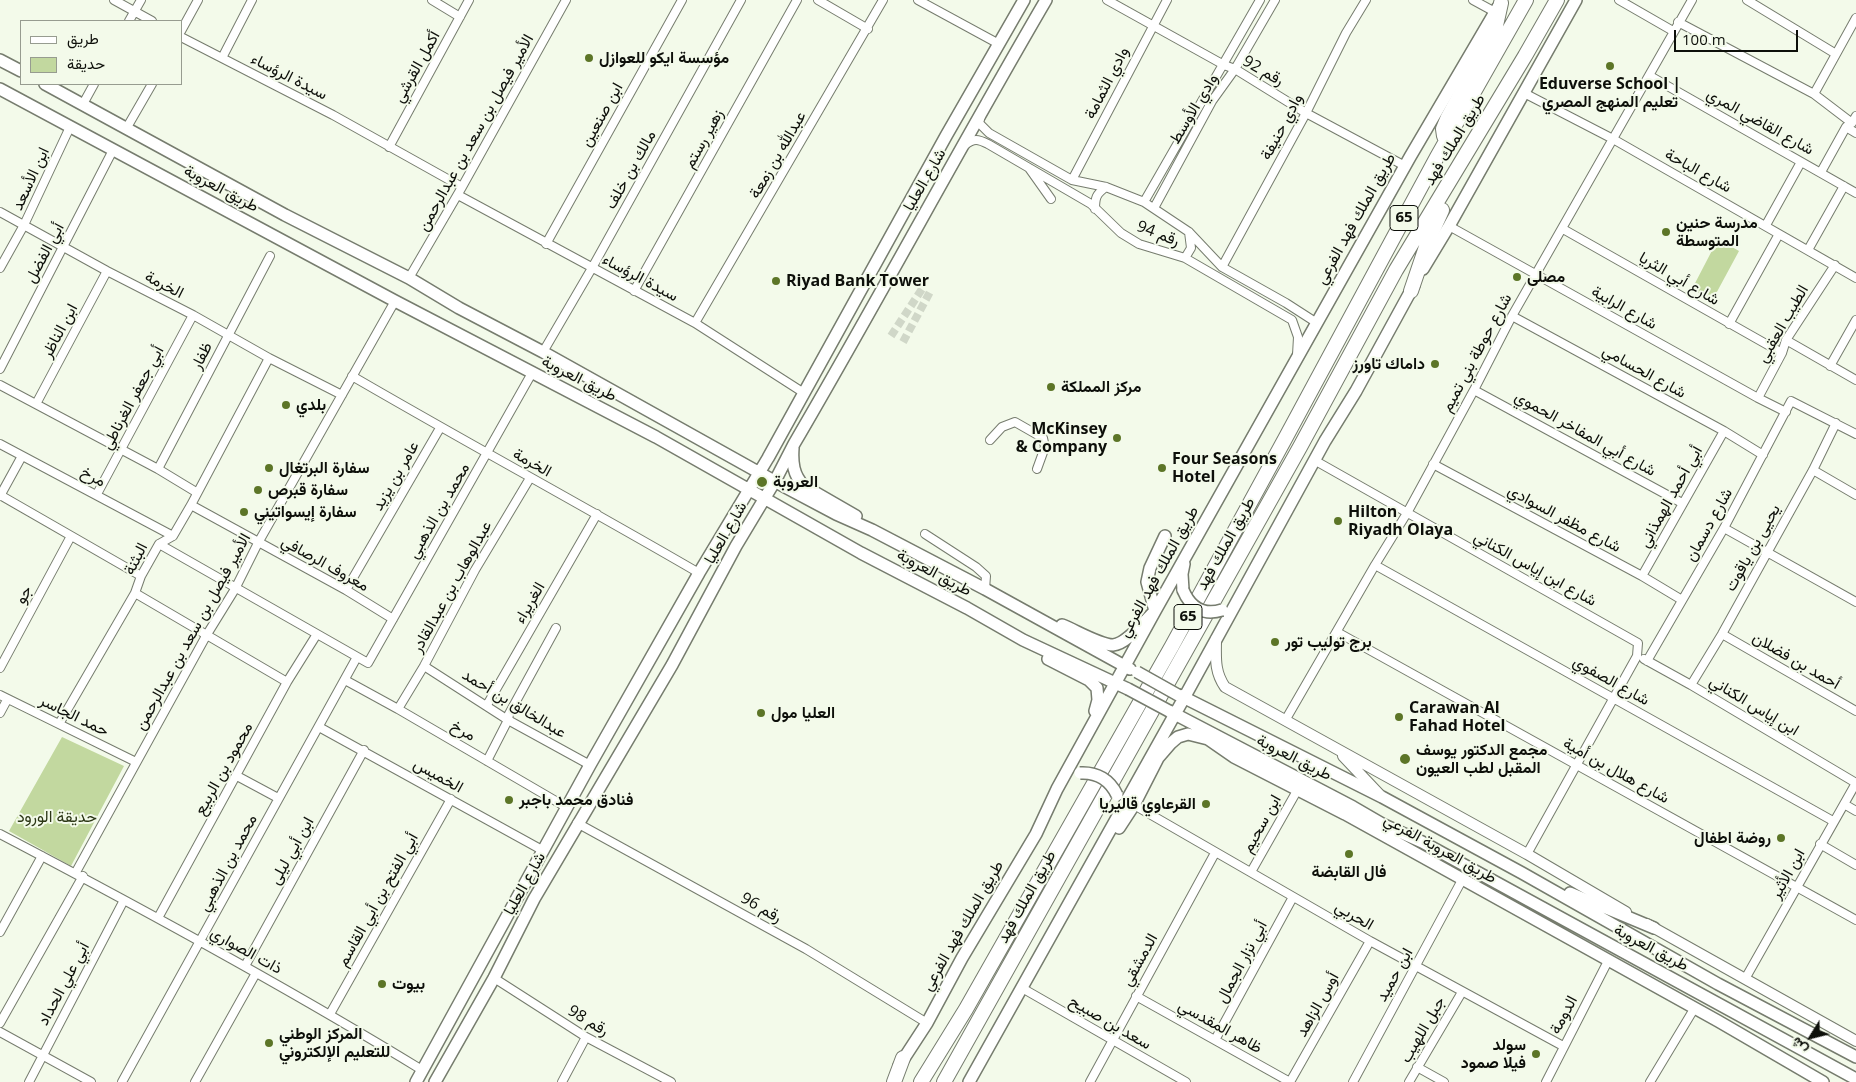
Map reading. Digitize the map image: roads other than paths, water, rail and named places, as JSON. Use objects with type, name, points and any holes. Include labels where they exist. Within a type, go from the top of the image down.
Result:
[{"type":"highway","name":"طريق الملك فهد","points":[[921,1082],[966,1009],[1172,646],[1444,144],[1526,0]]},
{"type":"highway","name":"طريق الملك فهد","points":[[944,1082],[1300,447],[1396,270],[1452,180],[1556,0]]},
{"type":"highway","points":[[1547,17],[1561,0]]},
{"type":"highway","points":[[1444,144],[1443,129],[1495,30],[1499,5]]},
{"type":"highway","points":[[1411,291],[1428,242],[1442,212],[1452,180]]},
{"type":"highway","points":[[894,1082],[903,1058]]},
{"type":"main road","name":"شارع العليا","points":[[416,1082],[566,807],[804,393],[1024,0]]},
{"type":"main road","name":"شارع العليا","points":[[436,1082],[494,978],[551,869],[672,666],[736,546],[775,481],[794,444],[1046,0]]},
{"type":"main road","points":[[1088,870],[1172,712],[1216,639],[1314,460],[1356,391],[1576,0]]},
{"type":"main road","name":"طريق الملك فهد الفرعي","points":[[889,1082],[927,1023],[962,958],[1036,834],[1057,789],[1154,611],[1405,166],[1499,5]]},
{"type":"main road","points":[[0,60],[20,70]]},
{"type":"main road","name":"طريق العروبة","points":[[47,85],[285,215],[409,278],[458,308],[543,352],[836,514],[872,530],[986,589],[1181,696],[1382,797],[1522,873],[1718,984],[1856,1057]]},
{"type":"main road","name":"طريق العروبة","points":[[0,89],[395,302],[656,437],[764,499],[1023,640],[1128,689],[1384,825],[1422,842],[1856,1079]]},
{"type":"main road","points":[[969,97],[968,108],[971,115],[979,112],[984,107]]},
{"type":"main road","points":[[794,444],[792,460],[799,482],[854,514],[872,530]]},
{"type":"main road","points":[[1036,618],[1062,624],[1111,645],[1127,638],[1154,611],[1147,582],[1150,568],[1164,536]]},
{"type":"main road","points":[[1186,557],[1182,574],[1183,590],[1186,598],[1198,610],[1213,613],[1222,610],[1242,590]]},
{"type":"main road","points":[[1023,640],[1039,654],[1089,680],[1097,688],[1098,700],[1089,731]]},
{"type":"main road","points":[[1189,722],[1208,739],[1224,740]]},
{"type":"main road","name":"طريق العروبة الفرعي","points":[[1088,870],[1134,805],[1158,758],[1171,742],[1178,737],[1188,734],[1208,739],[1234,757],[1298,789],[1419,855],[1823,1082]]},
{"type":"main road","points":[[969,1082],[1115,820],[1118,812],[1117,795],[1114,788],[1100,776],[1087,772],[1074,775],[1036,834]]},
{"type":"main road","points":[[1384,825],[1419,855]]},
{"type":"main road","points":[[519,894],[540,855],[550,851],[554,858],[551,869]]},
{"type":"main road","points":[[1522,873],[1654,928]]},
{"type":"street","points":[[114,0],[150,20]]},
{"type":"street","points":[[130,20],[140,0]]},
{"type":"street","points":[[182,29],[198,0]]},
{"type":"street","points":[[222,58],[252,0]]},
{"type":"street","points":[[432,0],[460,17]]},
{"type":"street","name":"أكمل القرشي","points":[[389,147],[469,0]]},
{"type":"street","name":"الأمير فيصل بن سعد بن عبدالرحمن","points":[[409,278],[458,196],[566,0]]},
{"type":"street","name":"ابن صنعين","points":[[546,244],[682,0]]},
{"type":"street","name":"زهير رستم","points":[[634,291],[797,0]]},
{"type":"street","points":[[818,0],[868,29]]},
{"type":"street","name":"عبدالله بن زمعة","points":[[696,322],[884,0]]},
{"type":"street","points":[[918,0],[999,44]]},
{"type":"street","name":"رقم 92","points":[[1107,0],[1224,65],[1235,69],[1306,113],[1405,166]]},
{"type":"street","name":"وادي الثمامة","points":[[1072,180],[1167,0]]},
{"type":"street","name":"وادي الأوسط","points":[[1144,202],[1260,0]]},
{"type":"street","name":"وادي الأوسط","points":[[1154,208],[1212,101],[1235,69],[1275,0]]},
{"type":"street","name":"وادي حنيفة","points":[[1222,267],[1306,113],[1346,33],[1366,0]]},
{"type":"street","points":[[1472,0],[1499,5]]},
{"type":"street","points":[[1619,0],[1673,31]]},
{"type":"street","name":"شارع حوطة بني تميم","points":[[1286,719],[1407,513],[1535,274],[1563,229],[1692,0]]},
{"type":"street","points":[[1747,0],[1836,54]]},
{"type":"street","name":"مالك بن خلف","points":[[543,352],[592,268],[738,1]]},
{"type":"street","points":[[1814,94],[1856,18]]},
{"type":"street","points":[[1678,22],[1814,94],[1851,122],[1856,133]]},
{"type":"street","name":"سيدة الرؤساء","points":[[182,38],[333,115],[462,188]]},
{"type":"street","name":"شارع القاضي المري","points":[[1650,76],[1856,193]]},
{"type":"street","points":[[83,104],[93,85]]},
{"type":"street","points":[[126,129],[151,85]]},
{"type":"street","name":"شارع الباحة","points":[[1524,93],[1613,139],[1856,278]]},
{"type":"street","name":"رقم 94","points":[[984,107],[980,123],[988,133],[1072,180],[1106,187],[1144,202],[1189,232],[1222,267],[1317,323]]},
{"type":"street","points":[[1822,172],[1851,122]]},
{"type":"street","name":"ابن الأسعد","points":[[0,268],[24,225],[70,127]]},
{"type":"street","name":"رقم 94","points":[[962,148],[978,138],[1091,204],[1121,233],[1139,244],[1185,258],[1292,320],[1298,336],[1297,358]]},
{"type":"street","name":"أبي الفضل","points":[[0,369],[113,150]]},
{"type":"street","points":[[1766,225],[1801,162]]},
{"type":"street","points":[[1030,168],[1051,200]]},
{"type":"street","points":[[1808,250],[1844,186]]},
{"type":"street","points":[[1095,209],[1095,198],[1106,187]]},
{"type":"street","name":"سيدة الرؤساء","points":[[458,196],[634,291],[696,322],[804,393]]},
{"type":"street","name":"الخرمة","points":[[0,212],[107,271],[193,315],[269,358],[342,395]]},
{"type":"street","name":"شارع الرابية","points":[[1449,226],[1786,412]]},
{"type":"street","name":"شارع أبي الثريا","points":[[1563,229],[1782,353]]},
{"type":"street","points":[[1185,258],[1191,248],[1189,232]]},
{"type":"street","points":[[1729,324],[1779,234]]},
{"type":"street","name":"ظفار","points":[[158,469],[270,256]]},
{"type":"street","name":"الطيب العقبي","points":[[1758,398],[1782,353],[1786,340],[1835,265]]},
{"type":"street","name":"ابن الناظر","points":[[36,404],[107,271]]},
{"type":"street","points":[[1245,292],[1253,290],[1276,302],[1286,303]]},
{"type":"street","name":"الأمير فيصل بن سعد بن عبدالرحمن","points":[[1,1021],[136,762],[206,636],[236,589],[258,543],[395,302]]},
{"type":"street","name":"أبي جعفر الغرناطي","points":[[97,494],[193,315]]},
{"type":"street","name":"شارع الحسامي","points":[[1512,316],[1724,431],[1763,455]]},
{"type":"street","points":[[1830,366],[1856,320]]},
{"type":"street","points":[[1786,340],[1856,380]]},
{"type":"street","name":"البثنة","points":[[59,724],[135,593],[141,576],[158,544],[173,536],[191,505],[196,492],[269,358]]},
{"type":"street","name":"محمد بن الذهبي","points":[[122,1082],[357,657],[368,663],[532,373]]},
{"type":"street","name":"الخرمة","points":[[352,376],[440,428],[699,573]]},
{"type":"street","points":[[0,385],[158,469],[196,492]]},
{"type":"street","name":"شارع أبي المفاخر الحموي","points":[[1474,390],[1682,503]]},
{"type":"street","name":"شارع دسمان","points":[[1647,661],[1724,528],[1791,401],[1836,423]]},
{"type":"street","points":[[990,440],[1002,427],[1016,422],[1043,438],[1045,448],[1037,469]]},
{"type":"street","points":[[1836,423],[1856,434]]},
{"type":"street","name":"يحيى بن ياقوت","points":[[1691,685],[1722,634],[1813,470],[1836,423]]},
{"type":"street","name":"عامر بن يزيد","points":[[346,590],[440,428]]},
{"type":"street","name":"أبي أحمد الهمذاني","points":[[1642,576],[1724,431]]},
{"type":"street","name":"مرخ","points":[[0,444],[173,536]]},
{"type":"street","points":[[22,456],[0,496],[141,576]]},
{"type":"street","name":"شارع ابن إياس الكناني","points":[[1314,460],[1638,643],[1637,656]]},
{"type":"street","name":"شارع مظفر السوادي","points":[[1432,464],[1642,576],[1682,600]]},
{"type":"street","points":[[1813,470],[1856,495]]},
{"type":"street","name":"عبدالوهاب بن عبدالقادر","points":[[398,709],[424,666],[475,570],[530,478]]},
{"type":"street","name":"معروف الرصافي","points":[[191,505],[346,590],[393,619]]},
{"type":"street","name":"الغريراء","points":[[487,705],[596,514]]},
{"type":"street","points":[[1724,528],[1856,602]]},
{"type":"street","points":[[925,534],[976,566],[986,576],[986,589]]},
{"type":"street","name":"جو","points":[[0,668],[71,536]]},
{"type":"street","points":[[158,544],[357,657]]},
{"type":"street","name":"شارع الصفوي","points":[[1375,565],[1833,821]]},
{"type":"street","points":[[135,593],[287,682]]},
{"type":"street","points":[[487,761],[515,702],[556,628]]},
{"type":"street","name":"شارع هلال بن أمية","points":[[1337,632],[1856,920]]},
{"type":"street","name":"محمود بن الربيع","points":[[158,918],[287,682],[317,634]]},
{"type":"street","name":"أحمد بن فضلان","points":[[1722,634],[1856,711]]},
{"type":"street","points":[[1216,639],[1218,677],[1226,687],[1856,1041]]},
{"type":"street","points":[[1526,854],[1637,656]]},
{"type":"street","name":"ابن إياس الكناني","points":[[1637,656],[1691,685],[1856,783]]},
{"type":"street","name":"عبدالخالق بن أحمد","points":[[424,666],[508,720],[590,765]]},
{"type":"street","name":"مرخ","points":[[345,680],[566,807]]},
{"type":"street","points":[[0,713],[4,698]]},
{"type":"street","name":"حمد الجاسر","points":[[4,698],[136,762]]},
{"type":"street","name":"الخميس","points":[[319,727],[364,750],[542,850]]},
{"type":"street","points":[[1336,749],[1382,797]]},
{"type":"street","name":"ابن أبي ليلى","points":[[245,966],[364,750]]},
{"type":"street","points":[[237,776],[278,798]]},
{"type":"street","name":"ابن الأثير","points":[[1745,979],[1856,783]]},
{"type":"street","name":"ابن سحيم","points":[[1251,872],[1298,789]]},
{"type":"street","name":"أبي الفتح بن أبي القاسم","points":[[330,1014],[451,799]]},
{"type":"street","points":[[1844,804],[1856,811]]},
{"type":"street","name":"الحربي","points":[[1134,805],[1370,941],[1563,1046]]},
{"type":"street","name":"رقم 96","points":[[577,823],[806,949],[927,1023]]},
{"type":"street","name":"ذات الصواري","points":[[0,834],[79,874],[245,966],[330,1014],[422,1070]]},
{"type":"street","points":[[1820,844],[1856,865]]},
{"type":"street","name":"الدمشقي","points":[[1093,1081],[1112,1040],[1215,853]]},
{"type":"street","points":[[0,932],[42,856]]},
{"type":"street","name":"ابن حميد","points":[[1353,1082],[1462,880]]},
{"type":"street","name":"أبي نزار الجمال","points":[[1215,1040],[1292,897]]},
{"type":"street","name":"أبي علي الحداد","points":[[29,1082],[124,900]]},
{"type":"street","name":"أوس الزاهد","points":[[1290,1082],[1370,941]]},
{"type":"street","name":"الدومة","points":[[1546,1082],[1608,961]]},
{"type":"street","points":[[195,1082],[256,973]]},
{"type":"street","name":"رقم 98","points":[[494,978],[586,1037],[671,1082]]},
{"type":"street","name":"سعد بن صبيح","points":[[1022,988],[1186,1082]]},
{"type":"street","name":"جبل اللهيب","points":[[1409,1082],[1462,992]]},
{"type":"street","name":"ظاهر المقدسي","points":[[1136,996],[1290,1082]]},
{"type":"street","points":[[1650,1082],[1694,1009]]},
{"type":"street","points":[[0,1032],[91,1082]]},
{"type":"street","points":[[562,1082],[586,1037]]},
{"type":"street","points":[[1417,1067],[1444,1082]]},
{"type":"tunnel","points":[[891,336],[922,289]]},
{"type":"tunnel","points":[[903,342],[931,290]]},
{"type":"place","name":"مؤسسة ايكو للعوازل","points":[[589,58]]},
{"type":"place","name":"Eduverse School | تعليم المنهج المصري","points":[[1610,66]]},
{"type":"place","name":"مدرسة حنين المتوسطة","points":[[1666,232]]},
{"type":"place","name":"مصلى","points":[[1517,277]]},
{"type":"place","name":"Riyad Bank Tower","points":[[776,281]]},
{"type":"place","name":"داماك تاورز","points":[[1435,364]]},
{"type":"place","name":"مركز المملكة","points":[[1051,387]]},
{"type":"place","name":"بلدي","points":[[286,405]]},
{"type":"place","name":"McKinsey & Company","points":[[1117,438]]},
{"type":"place","name":"سفارة البرتغال","points":[[269,468]]},
{"type":"place","name":"Four Seasons Hotel","points":[[1162,468]]},
{"type":"place","name":"العروبة","points":[[762,482]]},
{"type":"place","name":"سفارة قبرص","points":[[258,490]]},
{"type":"place","name":"سفارة إيسواتيني","points":[[244,512]]},
{"type":"place","name":"Hilton Riyadh Olaya","points":[[1338,521]]},
{"type":"place","name":"برج توليب تور","points":[[1275,642]]},
{"type":"place","name":"العليا مول","points":[[761,713]]},
{"type":"place","name":"Carawan Al Fahad Hotel","points":[[1399,717]]},
{"type":"place","name":"مجمع الدكتور يوسف المقبل لطب العيون","points":[[1405,759]]},
{"type":"place","name":"فنادق محمد باجبر","points":[[509,800]]},
{"type":"place","name":"القرعاوي قاليريا","points":[[1206,804]]},
{"type":"place","name":"روضة اطفال","points":[[1781,838]]},
{"type":"place","name":"فال القابضة","points":[[1349,854]]},
{"type":"place","name":"بيوت","points":[[382,984]]},
{"type":"place","name":"المركز الوطني للتعليم الإلكتروني","points":[[269,1043]]},
{"type":"place","name":"سولد فيلا صمود","points":[[1536,1054]]},
{"type":"park label","name":"حديقة الورود","points":[[57,817]]}]
